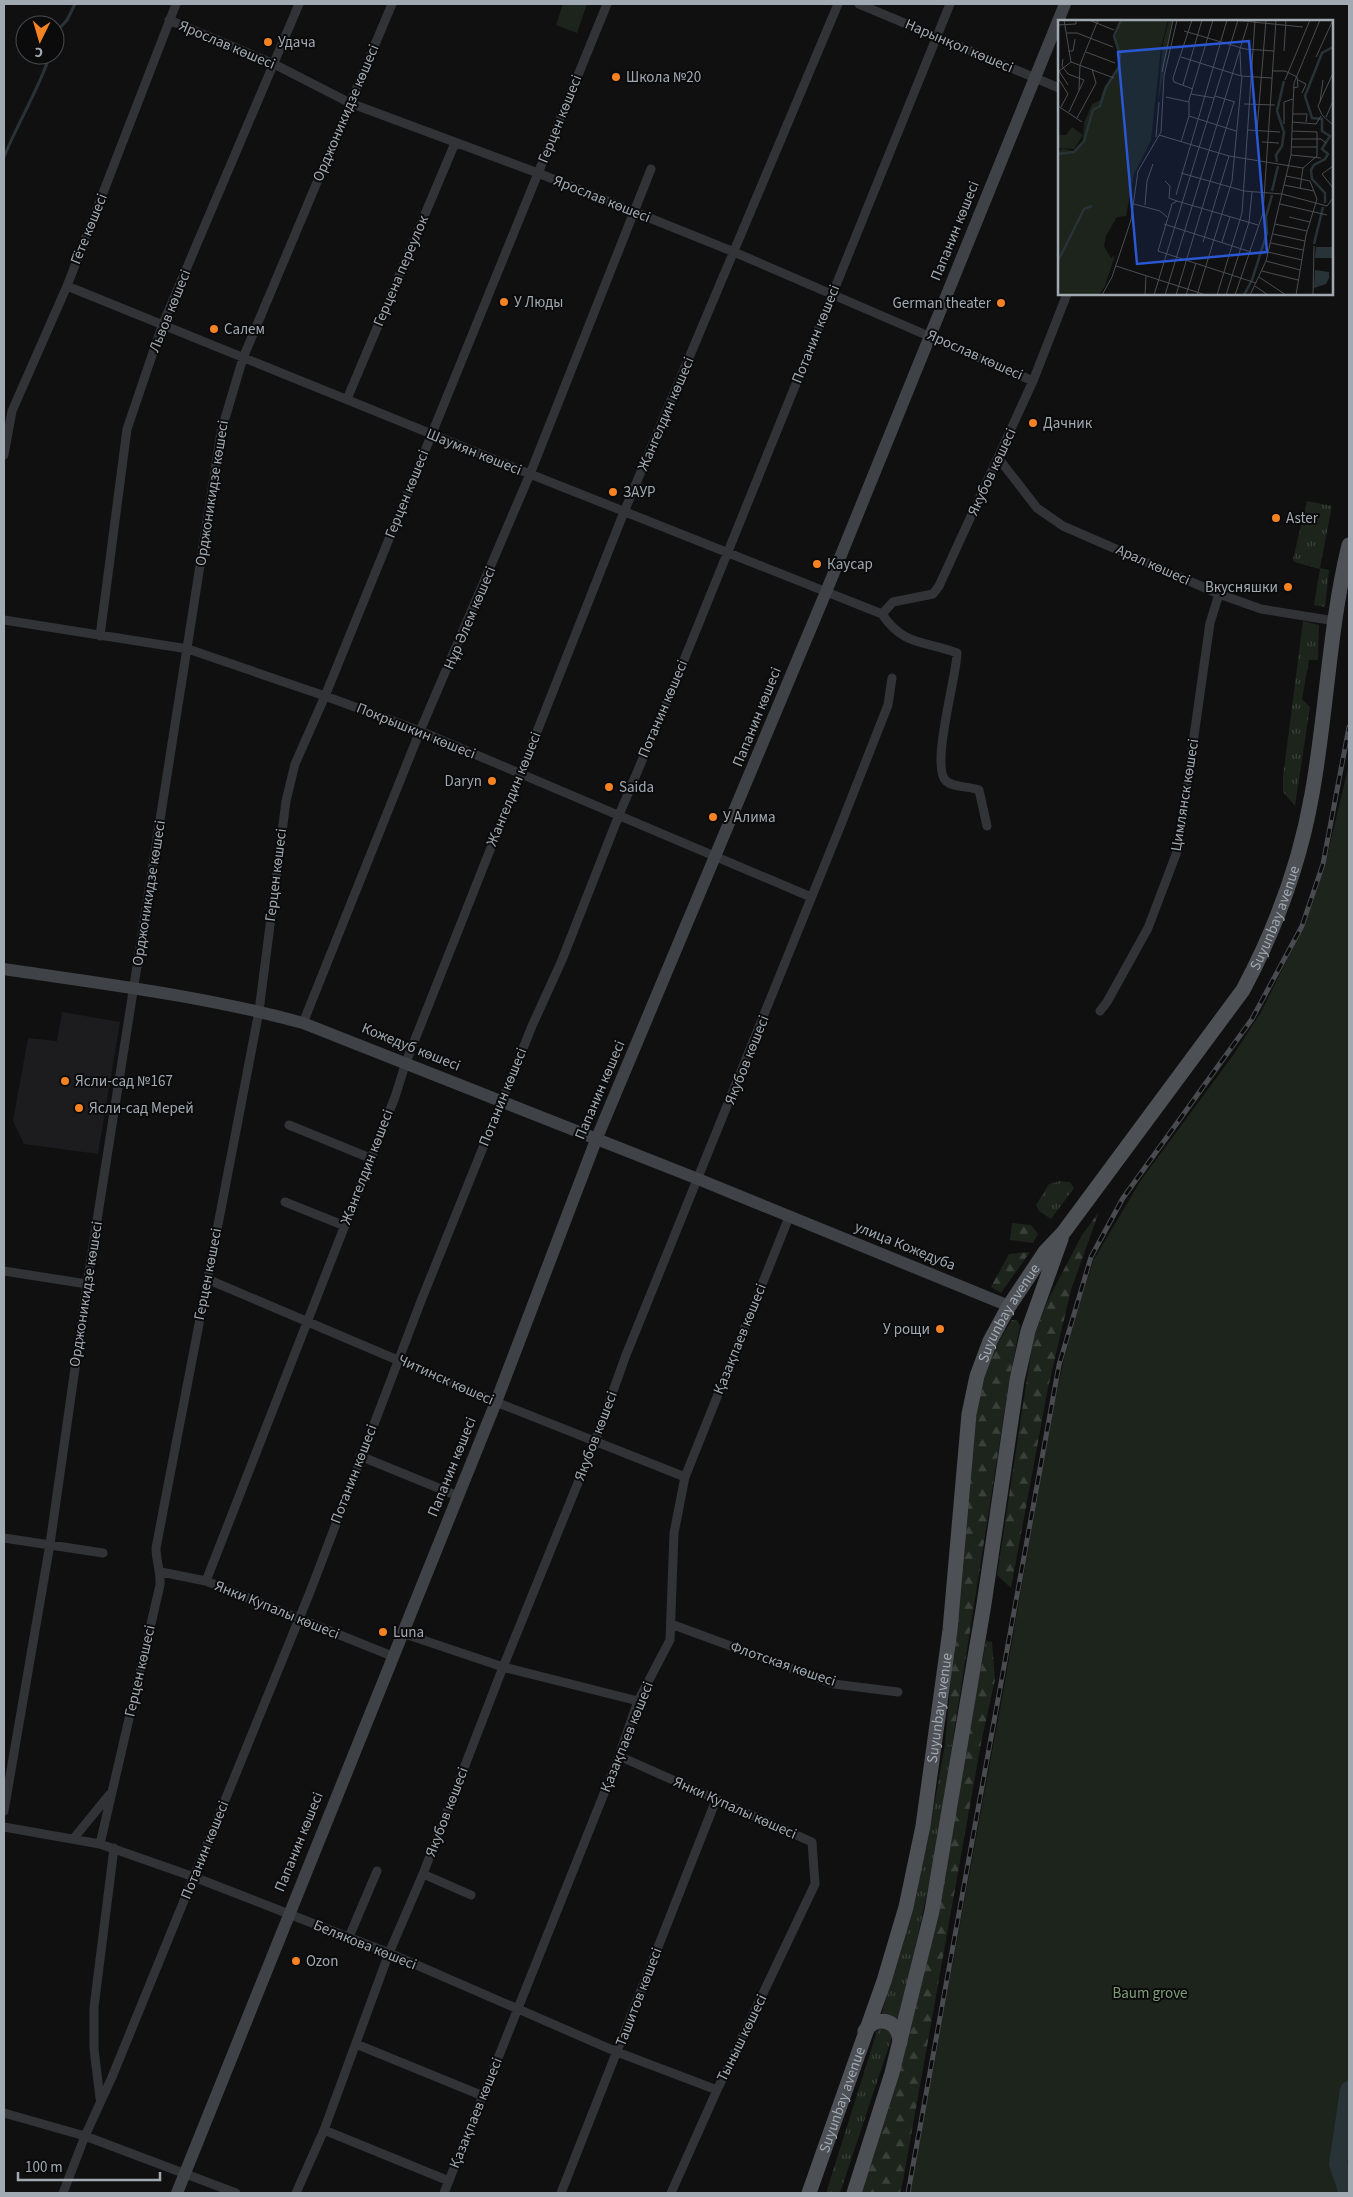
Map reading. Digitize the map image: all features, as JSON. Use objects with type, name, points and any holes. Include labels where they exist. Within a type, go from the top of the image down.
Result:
[{"type":"main road","name":"Папанин көшесі","points":[[1058,20],[1065,4]]},
{"type":"main road","name":"Папанин көшесі","points":[[177,2193],[287,1914],[496,1402],[596,1140],[717,856],[826,592],[1058,21]]},
{"type":"main road","name":"Suyunbay avenue","points":[[809,2193],[884,1981],[906,1907],[923,1826],[950,1630],[969,1414],[977,1376],[990,1341],[1009,1306],[1045,1252],[1063,1232],[1243,990],[1263,952],[1295,868],[1312,794],[1335,621],[1349,545]]},
{"type":"main road","name":"Кожедуб көшесі","points":[[4,969],[134,988],[259,1011],[303,1023],[406,1062],[789,1217]]},
{"type":"main road","name":"улица Кожедуба","points":[[789,1217],[1009,1306]]},
{"type":"main road","name":"Suyunbay avenue","points":[[854,2193],[900,2042],[932,1911],[985,1594],[1017,1380],[1030,1323],[1063,1232]]},
{"type":"main road","points":[[865,2031],[871,2024],[879,2020],[888,2021],[900,2033],[900,2042]]},
{"type":"street","name":"Гёте көшесі","points":[[4,455],[12,411],[67,286],[176,4]]},
{"type":"street","name":"Львов көшесі","points":[[100,636],[127,429],[162,326],[299,4]]},
{"type":"street","name":"Орджоникидзе көшесі","points":[[4,1811],[50,1544],[87,1284],[221,432],[243,358],[392,4]]},
{"type":"street","name":"Герцен көшесі","points":[[100,1844],[160,1585],[161,1572],[156,1559],[156,1548],[259,1011],[286,801],[295,764],[325,696],[607,4]]},
{"type":"street","name":"Жангелдин көшесі","points":[[206,1581],[309,1321],[395,1097],[406,1062],[624,512],[838,4]]},
{"type":"street","name":"Нарынқол көшесі","points":[[859,4],[936,38],[1058,88]]},
{"type":"street","name":"Потанин көшесі","points":[[63,2193],[84,2136],[112,2077],[298,1619],[398,1359],[532,1026],[562,960],[619,815],[950,4]]},
{"type":"street","name":"Ярослав көшесі","points":[[169,20],[274,64],[350,103],[538,173],[734,252],[1034,381]]},
{"type":"street","name":"Герцена переулок","points":[[347,399],[455,143]]},
{"type":"street","name":"Нұр Әлем көшесі","points":[[303,1023],[420,731],[530,474],[651,169]]},
{"type":"street","name":"Шаумян көшесі","points":[[67,286],[624,512],[882,614]]},
{"type":"street","name":"Якубов көшесі","points":[[882,614],[893,602],[933,594],[939,586],[1034,381],[1067,295]]},
{"type":"street","name":"Арал көшесі","points":[[999,459],[1037,508],[1063,526],[1219,594],[1261,609],[1335,621]]},
{"type":"street","name":"Цимлянск көшесі","points":[[1100,1010],[1107,1002],[1148,928],[1178,849],[1210,623],[1219,594]]},
{"type":"street","points":[[882,614],[892,629],[918,644],[940,646],[957,653],[957,667],[942,744],[942,772],[944,780],[950,783],[979,790],[987,826]]},
{"type":"street","name":"Покрышкин көшесі","points":[[4,620],[188,649],[420,731],[812,897]]},
{"type":"street","name":"Якубов көшесі","points":[[296,2193],[324,2130],[389,1953],[423,1874],[503,1667],[595,1441],[626,1355],[888,705],[892,678]]},
{"type":"street","points":[[289,1125],[370,1158]]},
{"type":"street","points":[[285,1202],[344,1226]]},
{"type":"street","name":"Қазақпаев көшесі","points":[[444,2193],[619,1756],[638,1701],[670,1640],[674,1533],[685,1477],[789,1217]]},
{"type":"street","points":[[4,1271],[87,1284]]},
{"type":"street","name":"Читинск көшесі","points":[[207,1279],[496,1402],[685,1477]]},
{"type":"street","points":[[360,1456],[458,1496]]},
{"type":"street","points":[[4,1538],[103,1553]]},
{"type":"street","name":"Янки Купалы көшесі","points":[[161,1572],[206,1581],[392,1656]]},
{"type":"street","name":"Флотская көшесі","points":[[671,1624],[834,1684],[898,1692]]},
{"type":"street","points":[[402,1633],[503,1667],[638,1701]]},
{"type":"street","name":"Янки Купалы көшесі","points":[[619,1756],[812,1842],[815,1884]]},
{"type":"street","points":[[74,1838],[111,1793]]},
{"type":"street","name":"Ташитов көшесі","points":[[561,2193],[716,1800]]},
{"type":"street","name":"Белякова көшесі","points":[[4,1827],[100,1844],[194,1877],[389,1953],[617,2052],[717,2090]]},
{"type":"street","points":[[100,2099],[94,2049],[94,2007],[114,1848]]},
{"type":"street","points":[[349,1937],[377,1871]]},
{"type":"street","points":[[423,1874],[472,1895]]},
{"type":"street","name":"Тыныш көшесі","points":[[671,2193],[717,2090],[815,1884]]},
{"type":"street","points":[[356,2044],[483,2096]]},
{"type":"street","points":[[4,2113],[84,2136],[236,2193]]},
{"type":"street","points":[[324,2130],[449,2181]]},
{"type":"shaded area","name":"Ясли-сад №167","points":[[62,1012],[120,1022],[98,1154],[24,1144],[13,1121],[28,1038],[57,1041]]},
{"type":"green space","points":[[563,4],[587,4],[577,33],[556,25]]},
{"type":"green space","points":[[1307,501],[1332,506],[1320,568],[1329,570],[1325,607],[1314,605],[1320,569],[1294,562],[1293,559]]},
{"type":"green space","points":[[1303,621],[1319,625],[1318,660],[1309,660],[1302,699],[1310,707],[1295,806],[1283,792],[1283,777]]},
{"type":"green space","name":"Baum grove","points":[[1349,764],[1349,2193],[910,2193],[1002,1698],[1053,1408],[1065,1354],[1086,1283],[1094,1259],[1141,1180],[1234,1054],[1261,1012],[1303,928],[1324,869]]},
{"type":"green space","points":[[1060,1181],[1070,1182],[1074,1188],[1051,1219],[1039,1211],[1036,1205],[1049,1184]]},
{"type":"green space","points":[[1099,1212],[1071,1290],[1048,1388],[1011,1588],[997,1575],[1033,1339],[1048,1300],[1082,1235]]},
{"type":"green space","points":[[1012,1223],[1031,1225],[1038,1234],[1033,1243],[1010,1240]]},
{"type":"green space","points":[[1030,1252],[1001,1293],[991,1287],[1009,1254]]},
{"type":"green space","points":[[1012,1320],[1017,1320],[1020,1326],[1009,1383],[952,1745],[945,1744],[976,1404],[994,1349]]},
{"type":"green space","points":[[986,1641],[992,1642],[995,1680],[982,1738],[903,2181],[900,2193],[861,2193],[893,2096],[915,2011]]},
{"type":"green space","points":[[945,1744],[952,1745],[937,1848],[899,2021],[882,2013],[928,1840]]},
{"type":"green space","points":[[883,2027],[891,2028],[892,2037],[840,2193],[826,2193],[877,2031]]},
{"type":"waterway","points":[[65,22],[75,4]]},
{"type":"waterway","points":[[4,157],[46,65]]},
{"type":"waterway","points":[[1348,2193],[1338,2164],[1349,2090]]},
{"type":"railway","points":[[908,2193],[1059,1365],[1091,1257],[1123,1198],[1252,1019],[1302,926],[1323,864],[1349,727]]},
{"type":"place","name":"Удача","points":[[268,42]]},
{"type":"place","name":"Школа №20","points":[[616,77]]},
{"type":"place","name":"У Люды","points":[[504,302]]},
{"type":"place","name":"German theater","points":[[1001,303]]},
{"type":"place","name":"Салем","points":[[214,329]]},
{"type":"place","name":"Дачник","points":[[1033,423]]},
{"type":"place","name":"ЗАУР","points":[[613,492]]},
{"type":"place","name":"Aster","points":[[1276,518]]},
{"type":"place","name":"Каусар","points":[[817,564]]},
{"type":"place","name":"Вкусняшки","points":[[1288,587]]},
{"type":"place","name":"Daryn","points":[[492,781]]},
{"type":"place","name":"Saida","points":[[609,787]]},
{"type":"place","name":"У Алима","points":[[713,817]]},
{"type":"place","name":"Ясли-сад №167","points":[[65,1081]]},
{"type":"place","name":"Ясли-сад Мерей","points":[[79,1108]]},
{"type":"place","name":"У рощи","points":[[940,1329]]},
{"type":"place","name":"Luna","points":[[383,1632]]},
{"type":"place","name":"Ozon","points":[[296,1961]]}]
